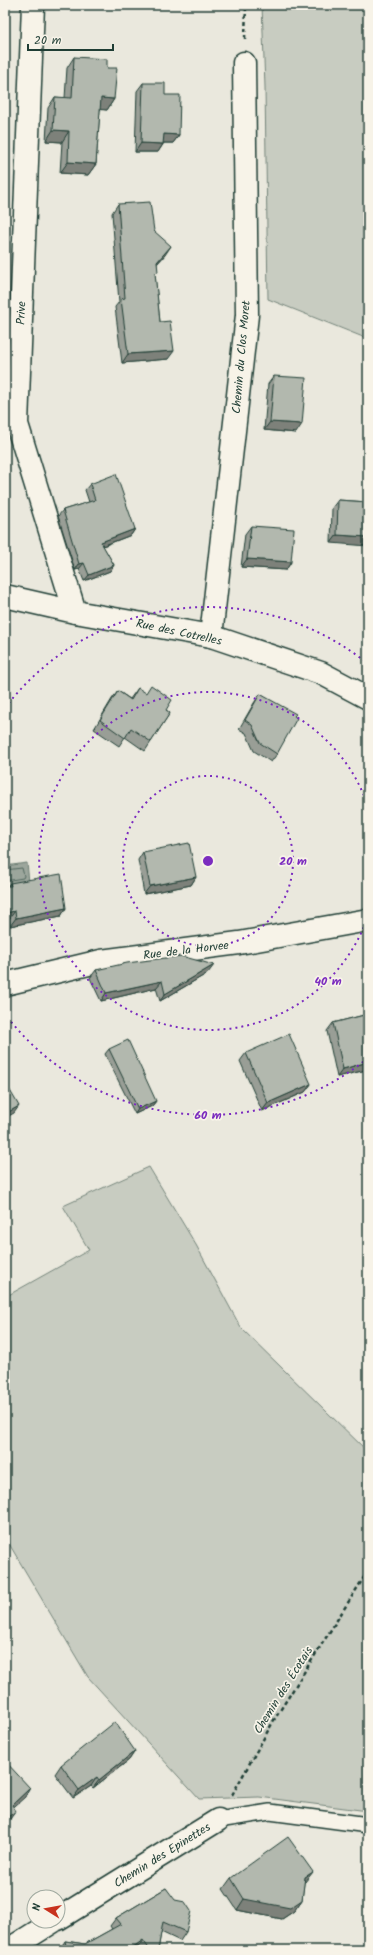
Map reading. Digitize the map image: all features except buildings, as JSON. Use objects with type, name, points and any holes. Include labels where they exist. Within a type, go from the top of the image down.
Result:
[{"type":"street","name":"Prive","points":[[33,5],[18,424],[75,612]]},
{"type":"street","name":"Chemin du Clos Moret","points":[[210,636],[247,315],[244,63]]},
{"type":"street","name":"Rue des Cotrelles","points":[[5,596],[75,612],[210,636],[321,673],[368,698]]},
{"type":"street","name":"Rue de la Horvee","points":[[5,984],[101,961],[239,943],[368,920]]},
{"type":"street","name":"Chemin des Epinettes","points":[[66,1914],[218,1820]]},
{"type":"street","points":[[8,1950],[41,1929]]},
{"type":"lane","name":"Chemin des Epinettes","points":[[218,1820],[270,1812],[368,1825]]},
{"type":"path","points":[[244,63],[246,5]]},
{"type":"path","name":"Chemin des Écotais","points":[[218,1820],[274,1720],[368,1571]]},
{"type":"shaded area","points":[[262,5],[368,5],[368,339],[268,299],[265,87]]},
{"type":"shaded area","points":[[149,1167],[196,1245],[241,1328],[368,1452],[368,1811],[259,1797],[199,1799],[88,1677],[5,1537],[5,1297],[89,1250],[63,1206]]},
{"type":"water","points":[[27,863],[29,882],[5,885],[5,866]]}]
